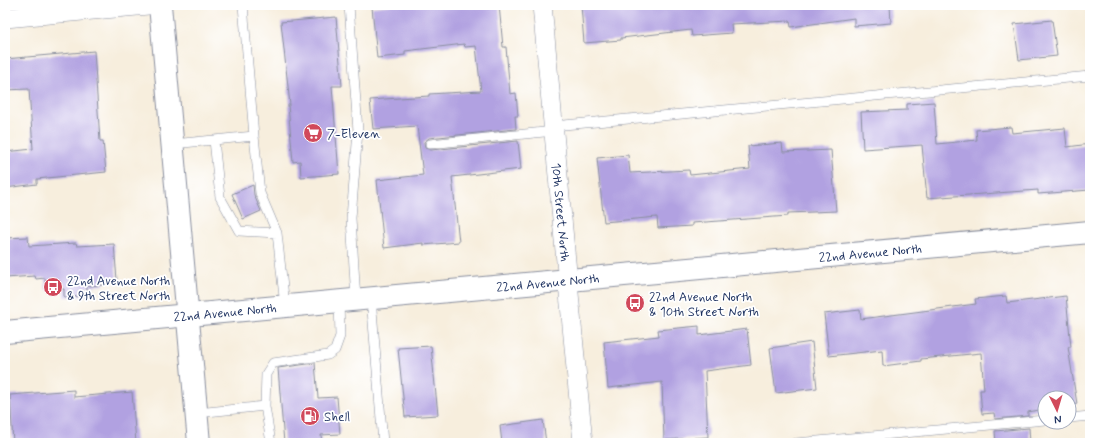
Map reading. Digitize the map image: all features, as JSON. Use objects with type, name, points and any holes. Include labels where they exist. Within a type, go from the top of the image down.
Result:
[{"type":"main road","points":[[160,5],[199,443]]},
{"type":"main road","name":"22nd Avenue North","points":[[5,332],[1090,232]]},
{"type":"street","points":[[5,18],[148,5]]},
{"type":"street","name":"10th Street North","points":[[542,5],[583,443]]},
{"type":"lane","points":[[243,5],[260,194],[277,233],[285,306]]},
{"type":"lane","points":[[350,5],[358,131],[351,218],[355,300],[383,443]]},
{"type":"lane","points":[[430,144],[554,129],[1090,76]]},
{"type":"lane","points":[[173,144],[254,136]]},
{"type":"lane","points":[[214,140],[220,197],[239,231],[277,233]]},
{"type":"lane","points":[[270,443],[265,406],[266,374],[273,363],[328,355],[335,350],[355,300]]},
{"type":"lane","points":[[197,413],[265,406]]},
{"type":"lane","points":[[1077,417],[1090,416]]},
{"type":"lane","points":[[796,443],[1037,421]]},
{"type":"building","points":[[389,5],[499,5],[503,47],[506,47],[510,94],[516,93],[518,116],[515,116],[516,129],[429,138],[424,142],[425,148],[431,150],[518,141],[521,169],[452,177],[459,242],[423,245],[423,243],[384,248],[377,180],[423,175],[417,126],[373,129],[370,100],[429,96],[429,94],[481,91],[476,46],[465,47],[464,44],[405,51],[405,55],[377,58],[372,7]]},
{"type":"building","points":[[581,5],[890,5],[891,23],[854,26],[854,18],[791,27],[790,21],[731,24],[732,33],[692,36],[691,30],[621,38],[621,40],[584,43]]},
{"type":"building","points":[[336,17],[342,86],[332,86],[339,174],[301,177],[300,161],[293,162],[288,105],[290,105],[281,22]]},
{"type":"building","points":[[1052,20],[1057,56],[1019,60],[1014,24]]},
{"type":"building","points":[[94,51],[100,141],[103,141],[106,172],[37,179],[37,184],[5,188],[5,152],[33,149],[29,89],[5,90],[5,59]]},
{"type":"building","points":[[934,102],[937,144],[977,140],[976,130],[1011,127],[1012,133],[1065,128],[1067,147],[1090,144],[1090,190],[1038,194],[1038,190],[927,198],[922,145],[863,149],[861,112],[907,110],[907,104]]},
{"type":"building","points":[[782,143],[783,152],[831,150],[836,211],[788,213],[788,216],[692,223],[692,226],[658,228],[657,217],[604,222],[597,158],[628,155],[630,173],[689,170],[690,175],[750,169],[748,146]]},
{"type":"building","points":[[253,185],[254,195],[261,211],[243,219],[232,194]]},
{"type":"building","points":[[28,237],[29,246],[76,243],[77,246],[114,244],[117,280],[104,281],[104,285],[87,286],[87,296],[64,297],[64,289],[46,290],[45,278],[36,279],[35,276],[5,278],[5,238]]},
{"type":"building","points":[[1006,296],[1007,303],[1066,296],[1071,347],[1068,347],[1075,390],[1037,390],[1037,410],[1028,412],[1028,416],[995,419],[994,413],[982,414],[980,390],[984,390],[981,353],[921,359],[921,361],[883,366],[882,350],[829,356],[824,314],[860,310],[861,319],[976,304],[975,299]]},
{"type":"building","points":[[699,326],[699,335],[747,329],[751,365],[705,371],[708,437],[664,440],[662,382],[608,388],[604,342],[659,336],[658,330]]},
{"type":"building","points":[[812,342],[817,388],[776,393],[770,348]]},
{"type":"building","points":[[431,346],[438,415],[405,417],[398,348]]},
{"type":"building","name":"Shell","points":[[315,363],[318,398],[337,397],[340,434],[321,435],[322,443],[284,443],[278,368]]},
{"type":"building","points":[[74,390],[74,397],[132,392],[136,443],[13,443],[10,395]]},
{"type":"building","points":[[543,420],[546,443],[502,443],[500,426]]},
{"type":"building","points":[[1029,428],[1030,443],[996,443],[995,431]]},
{"type":"place","name":"7-Eleven","points":[[313,133]]},
{"type":"place","name":"22nd Avenue North & 9th Street North","points":[[53,287]]},
{"type":"place","name":"22nd Avenue North & 10th Street North","points":[[635,303]]},
{"type":"place","name":"Shell","points":[[310,416]]}]
